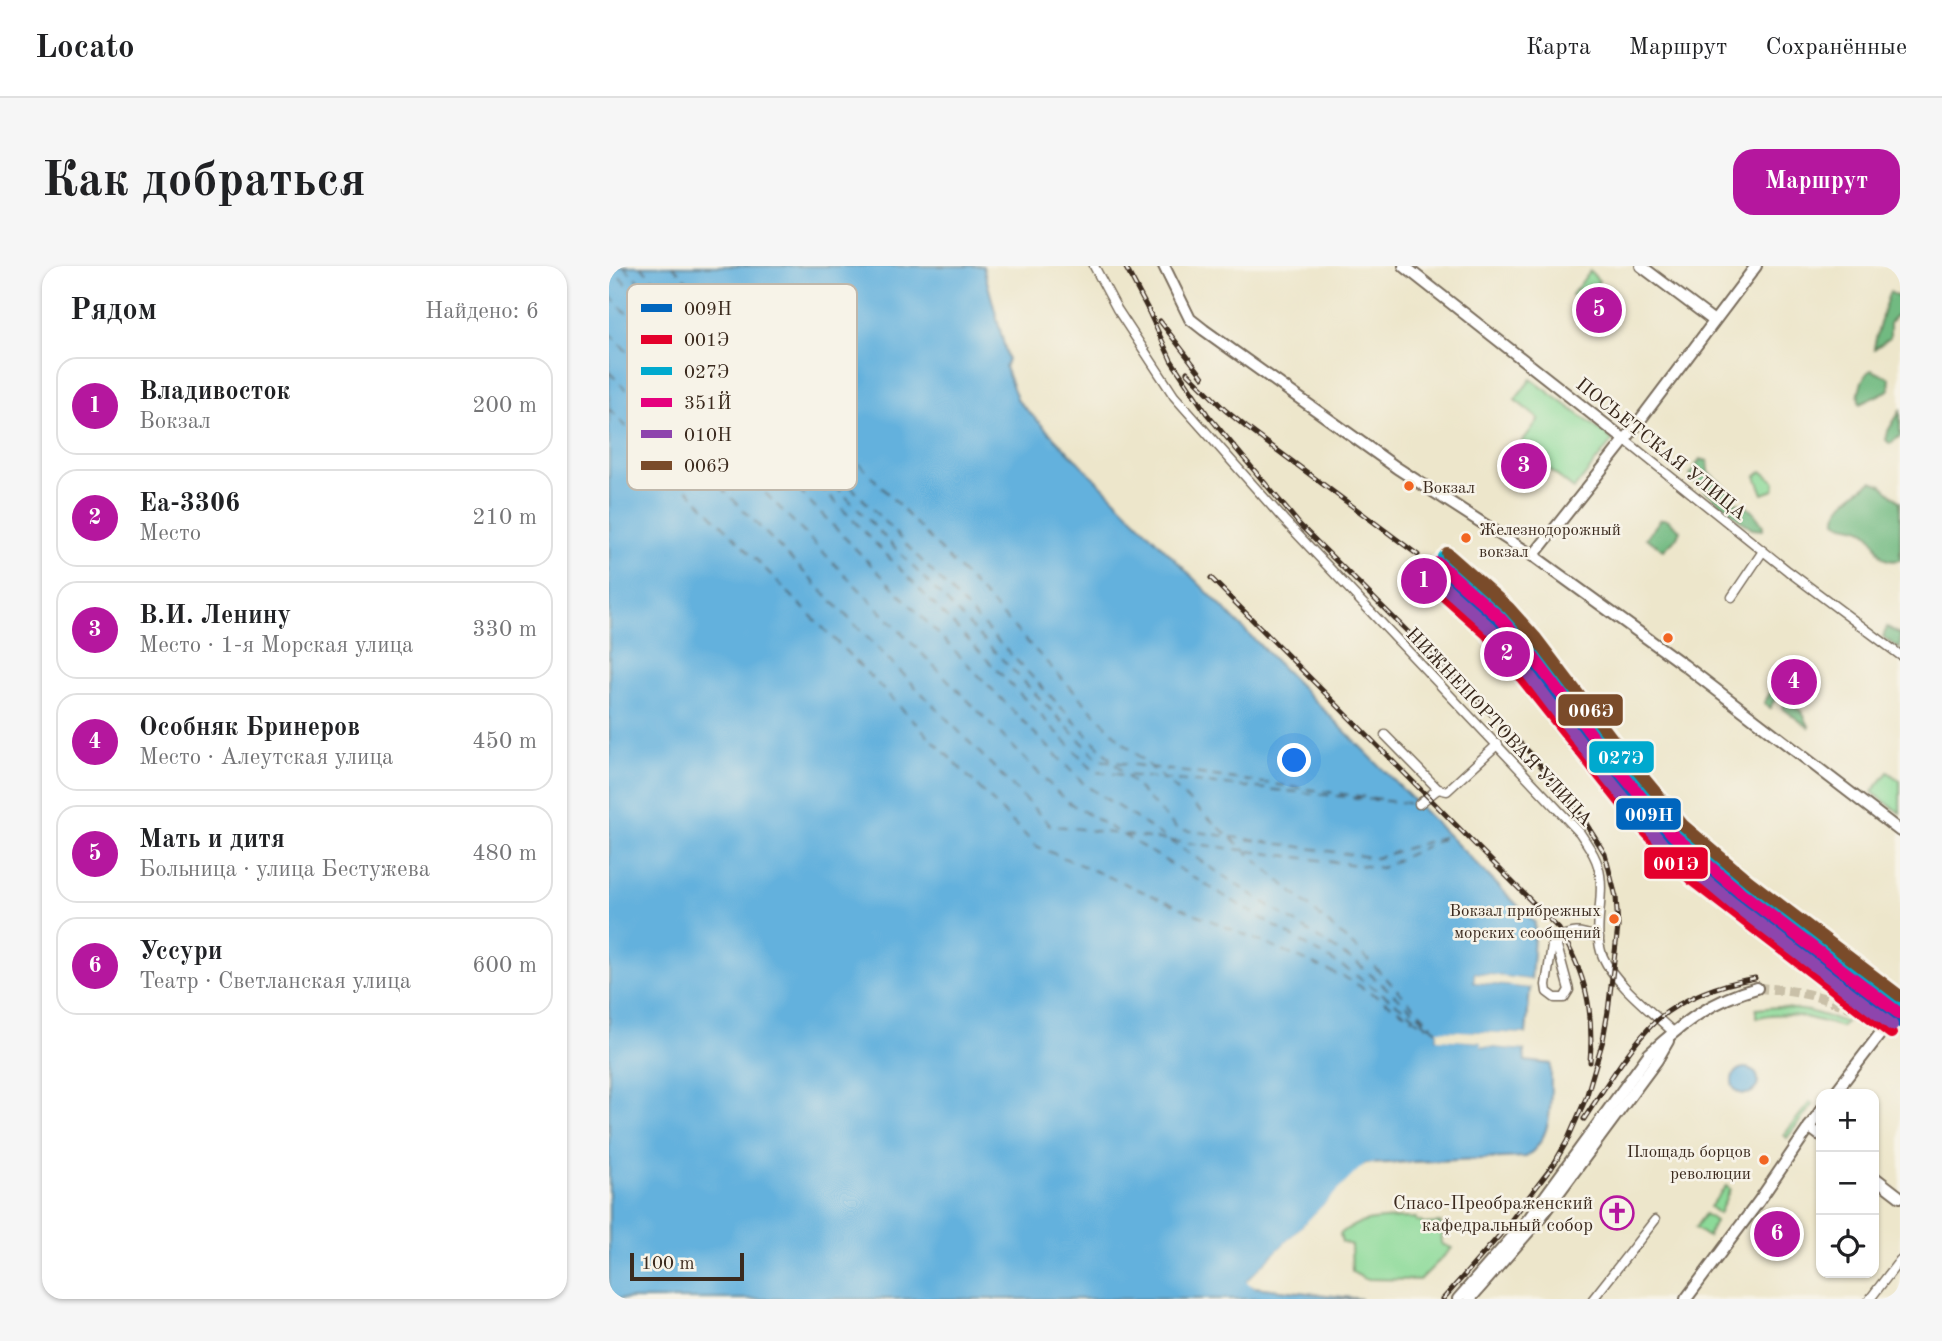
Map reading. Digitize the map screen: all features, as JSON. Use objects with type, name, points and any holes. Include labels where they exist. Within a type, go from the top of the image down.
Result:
[{"type":"main road","points":[[1164,266],[1190,319],[1204,330],[1426,486],[1533,556],[1682,663],[1900,831]]},
{"type":"main road","points":[[1641,266],[1714,321]]},
{"type":"main road","points":[[1533,556],[1625,440],[1756,266]]},
{"type":"main road","name":"ПОСЬЕТСКАЯ УЛИЦА","points":[[1410,268],[1625,440]]},
{"type":"main road","points":[[1458,1299],[1530,1217],[1649,1054],[1673,1032],[1716,1002],[1757,988]]},
{"type":"main road","points":[[1838,1089],[1900,1008]]},
{"type":"main road","points":[[1470,1299],[1537,1222],[1657,1060],[1673,1032]]},
{"type":"main road","points":[[1686,1299],[1759,1201],[1816,1117]]},
{"type":"main road","points":[[1809,1126],[1816,1132]]},
{"type":"main road","points":[[1879,1181],[1900,1197]]},
{"type":"street","name":"НИЖНЕПОРТОВАЯ УЛИЦА","points":[[1094,266],[1117,309],[1174,396],[1284,520],[1580,833],[1599,867],[1599,938],[1603,957],[1613,974],[1673,1032]]},
{"type":"street","name":"ПОСЬЕТСКАЯ УЛИЦА","points":[[1625,440],[1763,551],[1900,655]]},
{"type":"street","points":[[1732,597],[1763,551]]},
{"type":"street","points":[[1385,735],[1438,789],[1447,791],[1498,744]]},
{"type":"street","points":[[1419,804],[1438,789]]},
{"type":"street","points":[[1561,936],[1557,946],[1569,990],[1559,999],[1547,992],[1546,985],[1553,939],[1567,932],[1579,932],[1599,938]]},
{"type":"street","points":[[1598,1297],[1655,1220]]},
{"type":"street","points":[[1870,1299],[1900,1260]]},
{"type":"green space","points":[[1590,271],[1599,281],[1583,303],[1572,295]]},
{"type":"green space","points":[[1890,292],[1900,298],[1900,311],[1890,322],[1890,338],[1874,349],[1886,302]]},
{"type":"green space","points":[[1871,370],[1890,378],[1889,390],[1860,404],[1861,386]]},
{"type":"green space","points":[[1531,379],[1613,440],[1574,489],[1519,446],[1539,419],[1515,400]]},
{"type":"green space","points":[[1900,411],[1900,436],[1890,444],[1886,440],[1888,431]]},
{"type":"green space","points":[[1700,459],[1708,461],[1708,472],[1728,489],[1729,500],[1752,511],[1763,530],[1752,529],[1695,482],[1690,475]]},
{"type":"green space","points":[[1762,471],[1775,482],[1774,490],[1763,494],[1756,476]]},
{"type":"green space","points":[[1872,481],[1882,485],[1900,502],[1900,560],[1886,560],[1868,533],[1836,521],[1836,515],[1843,504]]},
{"type":"green space","points":[[1661,519],[1667,519],[1680,530],[1664,550],[1646,538]]},
{"type":"green space","points":[[1887,627],[1900,634],[1900,649],[1883,637]]},
{"type":"green space","points":[[1772,690],[1802,712],[1810,728],[1783,709],[1782,699],[1775,699],[1770,708],[1764,703]]},
{"type":"green space","points":[[1888,772],[1900,781],[1900,813],[1872,792]]},
{"type":"green space","points":[[1879,983],[1888,990],[1876,992],[1862,1017],[1853,1022],[1852,1020]]},
{"type":"green space","points":[[1778,1007],[1809,1011],[1845,1022],[1841,1027],[1788,1015],[1756,1018],[1756,1009]]},
{"type":"green space","points":[[1810,1102],[1813,1104],[1787,1138],[1784,1135]]},
{"type":"green space","points":[[1726,1186],[1730,1189],[1719,1214],[1710,1207]]},
{"type":"green space","points":[[1705,1214],[1715,1221],[1708,1237],[1695,1228]]},
{"type":"green space","points":[[1416,1218],[1416,1221],[1421,1221],[1422,1224],[1441,1223],[1442,1244],[1452,1248],[1420,1280],[1365,1279],[1352,1272],[1351,1245],[1342,1242],[1340,1234],[1366,1221]]},
{"type":"water","points":[[609,266],[983,266],[1008,360],[1005,367],[1018,401],[1535,923],[1531,980],[1475,973],[1474,982],[1530,988],[1526,1034],[1438,1031],[1437,1038],[1482,1042],[1482,1046],[1524,1050],[1525,1061],[1551,1064],[1551,1103],[1547,1127],[1536,1148],[1526,1157],[1366,1164],[1247,1281],[1254,1287],[1362,1299],[609,1299]]},
{"type":"water","points":[[1745,1068],[1754,1072],[1758,1081],[1754,1090],[1745,1094],[1736,1090],[1732,1081],[1736,1072]]},
{"type":"pier","points":[[1475,973],[1531,980],[1530,983],[1478,977],[1530,985],[1530,988],[1474,982]]},
{"type":"pier","points":[[1438,1030],[1526,1034],[1525,1037],[1441,1034],[1482,1039],[1485,1043],[1524,1046],[1524,1050],[1481,1046],[1481,1042],[1437,1039]]},
{"type":"pier","points":[[1376,1163],[1363,1170],[1251,1282],[1257,1284],[1254,1287],[1247,1283],[1361,1167]]},
{"type":"ferry route","points":[[609,266],[627,285]]},
{"type":"ferry route","points":[[624,266],[641,284]]},
{"type":"ferry route","points":[[641,266],[658,284]]},
{"type":"ferry route","points":[[673,266],[690,284]]},
{"type":"ferry route","points":[[609,295],[627,314]]},
{"type":"ferry route","points":[[609,333],[627,351]]},
{"type":"ferry route","points":[[609,372],[627,390]]},
{"type":"ferry route","points":[[609,409],[627,427]]},
{"type":"ferry route","points":[[857,461],[1120,740],[1358,950],[1432,1025]]},
{"type":"ferry route","points":[[688,490],[1036,846],[1346,978],[1426,1026]]},
{"type":"ferry route","points":[[724,490],[1050,825],[1118,834]]},
{"type":"ferry route","points":[[762,490],[1066,801],[1348,970],[1433,1029]]},
{"type":"ferry route","points":[[798,490],[1085,785],[1358,964],[1442,1035]]},
{"type":"ferry route","points":[[824,490],[1095,772],[1417,804]]},
{"type":"ferry route","points":[[839,490],[1099,760],[1387,800]]},
{"type":"ferry route","points":[[854,490],[1177,829],[1376,858],[1449,835]]},
{"type":"ferry route","points":[[1124,835],[1167,840]]},
{"type":"ferry route","points":[[1249,851],[1381,868],[1442,839]]},
{"type":"ferry route","points":[[1172,841],[1243,850]]},
{"type":"tunnel","points":[[1757,988],[1796,992],[1831,1000],[1900,1031]]},
{"type":"railway","points":[[1125,266],[1153,319]]},
{"type":"railway","points":[[1148,310],[1171,360],[1207,414],[1300,525],[1531,754],[1579,812],[1605,854],[1616,897],[1618,927],[1608,1011],[1603,1040],[1586,1098],[1551,1169]]},
{"type":"railway","points":[[1160,321],[1203,377]]},
{"type":"railway","points":[[1187,372],[1246,427],[1418,555]]},
{"type":"railway","points":[[1211,578],[1559,929],[1576,962],[1586,993],[1591,1025],[1590,1062]]},
{"type":"railway","points":[[1584,1119],[1628,1054],[1657,1020],[1703,993],[1755,978]]},
{"type":"railway","points":[[1443,1299],[1499,1236],[1557,1160]]},
{"type":"transit line","name":"006Э","points":[[1447,553],[1509,608],[1535,637],[1623,753],[1683,825],[1749,881],[1900,996]]},
{"type":"transit line","name":"027Э","points":[[1443,557],[1508,616],[1658,803],[1711,859],[1900,1004]]},
{"type":"transit line","name":"351Й","points":[[1438,563],[1500,618],[1525,646],[1612,762],[1673,835],[1740,892],[1900,1014]]},
{"type":"transit line","name":"009Н","points":[[1434,568],[1497,625],[1647,812],[1702,870],[1900,1022]]},
{"type":"transit line","name":"010Н","points":[[1429,573],[1490,628],[1514,655],[1601,770],[1663,845],[1732,903],[1892,1025]]},
{"type":"transit line","name":"001Э","points":[[1425,579],[1487,634],[1636,821],[1692,880],[1891,1033]]},
{"type":"place","name":"Мать и дитя","points":[[1599,310]]},
{"type":"place","name":"В.И. Ленину","points":[[1524,466]]},
{"type":"place","name":"Вокзал","points":[[1409,486]]},
{"type":"place","name":"Железнодорожный вокзал","points":[[1466,538]]},
{"type":"place","name":"Владивосток","points":[[1424,581]]},
{"type":"place","name":"Еа-3306","points":[[1507,654]]},
{"type":"place","name":"Особняк Бринеров","points":[[1794,682]]},
{"type":"place","name":"Вокзал прибрежных морских сообщений","points":[[1614,919]]},
{"type":"place","name":"Площадь борцов революции","points":[[1764,1160]]},
{"type":"place","name":"Спасо-Преображенский кафедральный собор","points":[[1617,1213]]},
{"type":"place","name":"Уссури","points":[[1777,1234]]}]
